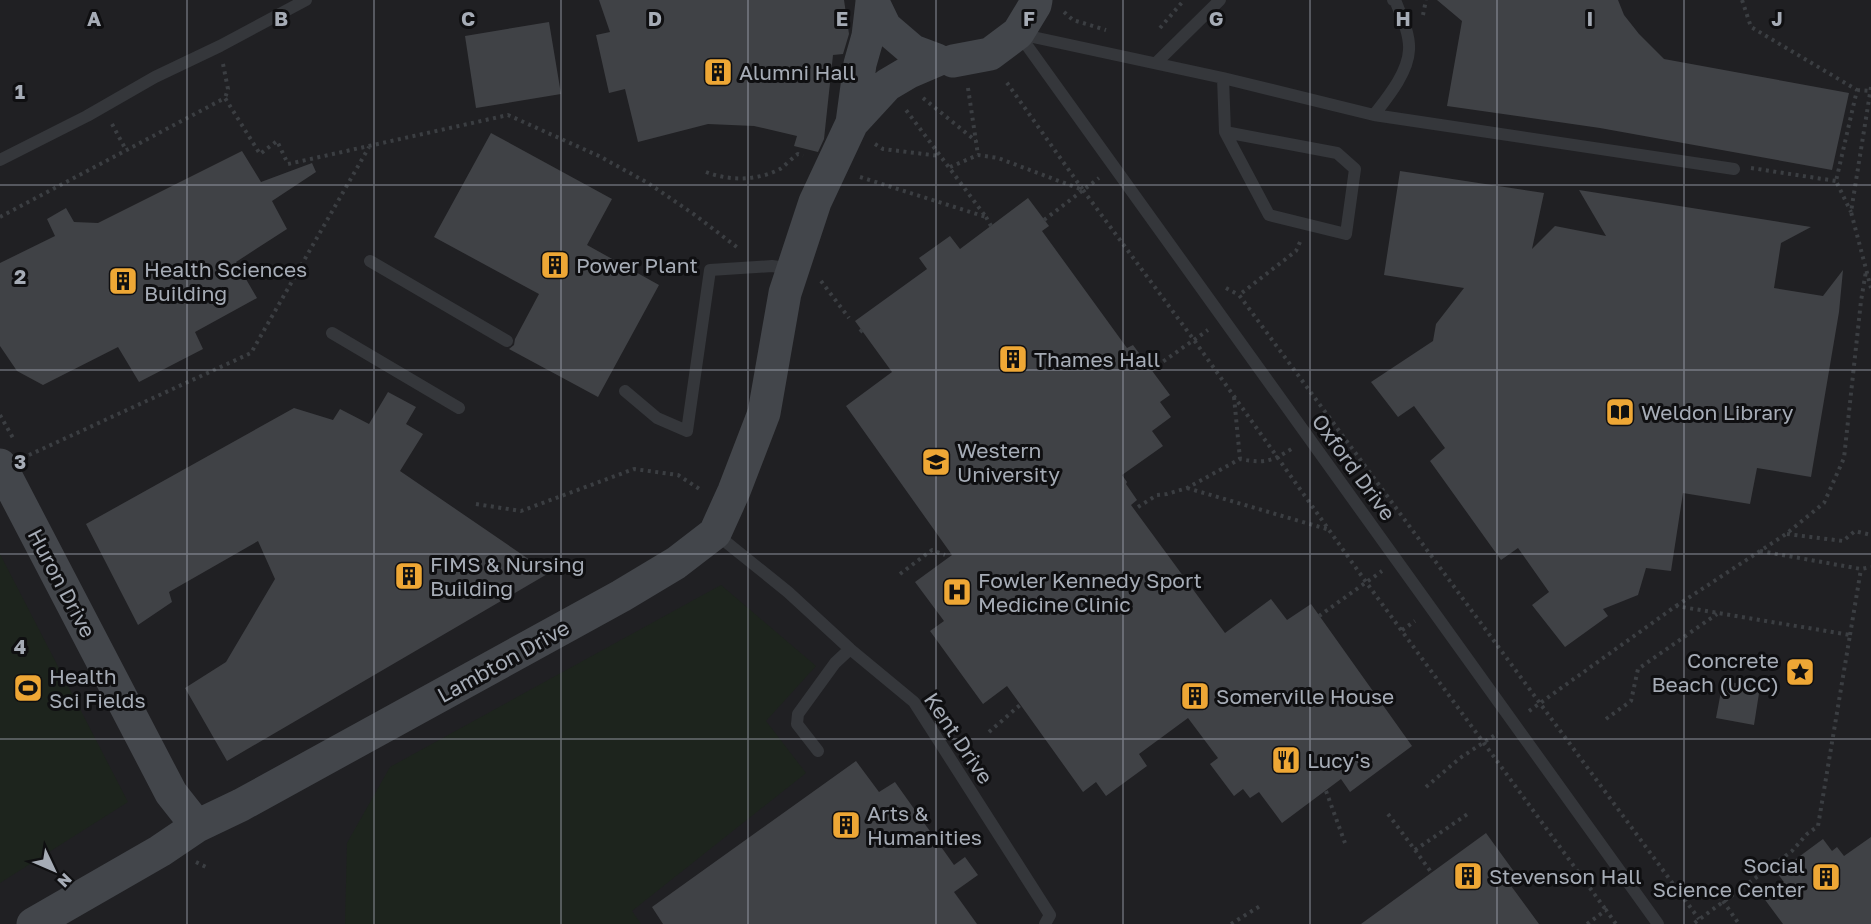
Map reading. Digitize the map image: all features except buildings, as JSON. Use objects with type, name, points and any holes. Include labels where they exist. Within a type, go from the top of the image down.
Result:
[{"type":"street","points":[[721,520],[764,413],[785,293],[804,272],[815,202],[868,134],[887,85],[909,72],[953,69],[990,54],[1018,33],[1036,0]]},
{"type":"street","points":[[872,1],[885,27],[913,51],[953,69]]},
{"type":"street","points":[[868,134],[860,64],[868,36],[872,1]]},
{"type":"street","name":"Huron Drive","points":[[12,454],[171,793],[197,826]]},
{"type":"street","name":"Lambton Drive","points":[[33,924],[160,851],[197,826],[241,805],[621,596],[676,562],[721,520]]},
{"type":"lane","points":[[0,160],[306,0]]},
{"type":"lane","points":[[1158,62],[1220,0]]},
{"type":"lane","points":[[1374,115],[1400,79],[1409,50],[1405,26],[1395,0],[1393,0]]},
{"type":"lane","points":[[1018,33],[1158,62],[1374,115],[1734,169]]},
{"type":"lane","name":"Oxford Drive","points":[[1018,33],[1658,924]]},
{"type":"lane","points":[[1224,78],[1225,132],[1269,215],[1346,234],[1356,169],[1337,153],[1225,132]]},
{"type":"lane","points":[[370,261],[507,340]]},
{"type":"lane","points":[[626,391],[657,418],[687,431],[710,270],[772,266],[804,272]]},
{"type":"lane","points":[[332,333],[459,408]]},
{"type":"lane","name":"Kent Drive","points":[[721,520],[788,592],[850,649],[914,702],[1050,915],[1045,924]]},
{"type":"lane","points":[[818,751],[797,724],[798,714],[835,663],[850,649]]},
{"type":"path","points":[[1155,33],[1184,0]]},
{"type":"path","points":[[1742,0],[1751,27],[1857,90],[1871,89],[1851,212]]},
{"type":"path","points":[[1073,20],[1116,33]]},
{"type":"path","points":[[0,216],[225,98],[228,89],[220,46]]},
{"type":"path","points":[[953,69],[976,141],[978,155]]},
{"type":"path","points":[[1001,74],[1279,457],[1366,582],[1616,924]]},
{"type":"path","points":[[1857,90],[1836,181],[1851,212],[1871,288]]},
{"type":"path","points":[[921,96],[976,141]]},
{"type":"path","points":[[225,98],[260,154],[278,141],[288,164],[508,115],[599,156],[648,183],[741,250]]},
{"type":"path","points":[[900,102],[992,226]]},
{"type":"path","points":[[103,107],[126,150]]},
{"type":"path","points":[[868,134],[870,151]]},
{"type":"path","points":[[868,134],[883,149],[941,156]]},
{"type":"path","points":[[0,415],[12,454],[251,353],[369,146]]},
{"type":"path","points":[[706,172],[722,179],[750,178],[780,169],[798,153],[808,158]]},
{"type":"path","points":[[950,167],[978,155],[998,158],[1083,190]]},
{"type":"path","points":[[861,167],[856,176],[986,217]]},
{"type":"path","points":[[1044,220],[1115,168]]},
{"type":"path","points":[[1307,225],[1296,251],[1239,295],[1700,919]]},
{"type":"path","points":[[1426,787],[1460,758],[1540,704],[1676,606],[1786,534],[1824,502],[1844,458],[1866,271]]},
{"type":"path","points":[[804,272],[849,318]]},
{"type":"path","points":[[1151,370],[1223,319]]},
{"type":"path","points":[[1234,397],[1240,459]]},
{"type":"path","points":[[1138,507],[1157,495],[1187,488],[1240,459],[1258,463],[1270,462],[1297,446],[1307,436]]},
{"type":"path","points":[[476,504],[521,511],[634,469],[678,475],[721,520]]},
{"type":"path","points":[[1187,488],[1330,530]]},
{"type":"path","points":[[1786,534],[1843,542],[1855,531],[1871,535]]},
{"type":"path","points":[[900,574],[932,550],[945,555]]},
{"type":"path","points":[[1759,551],[1861,569],[1871,567]]},
{"type":"path","points":[[1319,616],[1398,561]]},
{"type":"path","points":[[1693,924],[1792,851],[1807,834],[1818,826],[1861,569]]},
{"type":"path","points":[[1676,606],[1850,635]]},
{"type":"path","points":[[1606,719],[1631,701],[1638,669],[1718,613]]},
{"type":"path","points":[[989,732],[1020,705]]},
{"type":"path","points":[[1326,791],[1345,843]]},
{"type":"path","points":[[1414,850],[1469,813]]},
{"type":"path","points":[[1388,814],[1431,872]]},
{"type":"path","points":[[1723,900],[1739,924]]},
{"type":"path","points":[[1231,924],[1260,906]]},
{"type":"path","points":[[1587,924],[1606,910]]},
{"type":"shaded area","name":"Western University","points":[[0,0],[1871,0],[1871,924],[0,924]]},
{"type":"shaded area","name":"Health Sci Fields","points":[[0,554],[128,802],[0,883]]},
{"type":"shaded area","points":[[721,585],[816,666],[766,721],[806,773],[632,911],[641,924],[345,924],[347,843],[390,767]]},
{"type":"place","name":"Alumni Hall","points":[[718,72]]},
{"type":"place","name":"Power Plant","points":[[555,265]]},
{"type":"place","name":"Health Sciences Building","points":[[123,281]]},
{"type":"place","name":"Thames Hall","points":[[1013,359]]},
{"type":"place","name":"Weldon Library","points":[[1620,412]]},
{"type":"place","name":"Western University","points":[[936,462]]},
{"type":"place","name":"FIMS & Nursing Building","points":[[409,576]]},
{"type":"place","name":"Fowler Kennedy Sport Medicine Clinic","points":[[957,592]]},
{"type":"place","name":"Concrete Beach (UCC)","points":[[1800,672]]},
{"type":"place","name":"Health Sci Fields","points":[[28,688]]},
{"type":"place","name":"Somerville House","points":[[1195,696]]},
{"type":"place","name":"Lucy's","points":[[1286,760]]},
{"type":"place","name":"Arts & Humanities","points":[[846,825]]},
{"type":"place","name":"Stevenson Hall","points":[[1468,876]]},
{"type":"place","name":"Social Science Center","points":[[1826,877]]}]
